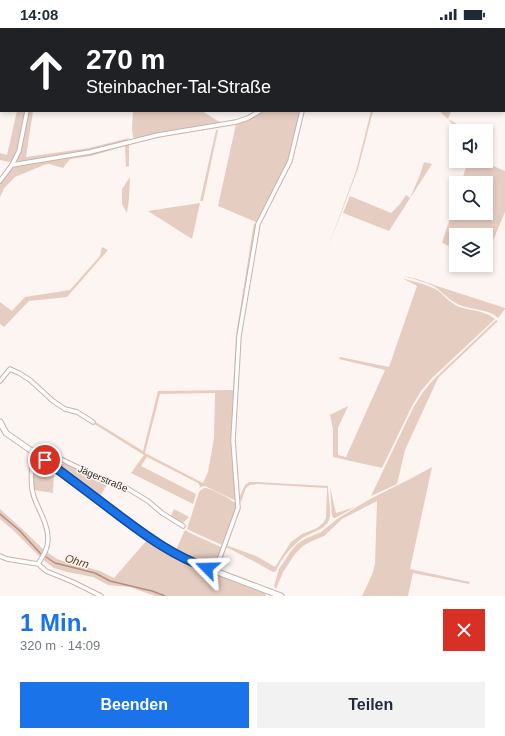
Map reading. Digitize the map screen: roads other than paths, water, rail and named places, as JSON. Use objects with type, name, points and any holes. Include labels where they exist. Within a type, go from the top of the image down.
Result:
[{"type":"main road","points":[[0,422],[6,433],[35,452],[162,546],[186,560],[269,594],[281,596]]},
{"type":"street","points":[[0,181],[12,165],[19,151],[27,112]]},
{"type":"street","points":[[12,165],[90,152],[158,135],[236,122],[248,118],[258,112]]},
{"type":"street","points":[[215,571],[238,508],[234,440],[239,336],[258,224],[290,161],[302,112]]},
{"type":"street","points":[[0,381],[10,369],[30,380],[53,401],[65,409],[77,412],[93,422]]},
{"type":"street","name":"Jägerstraße","points":[[35,452],[40,450],[96,476],[125,487],[148,501],[162,513],[183,526]]},
{"type":"street","points":[[35,452],[32,464],[32,490],[44,521],[48,540],[47,549],[38,564]]},
{"type":"street","points":[[56,468],[61,460]]},
{"type":"street","points":[[0,556],[7,559],[38,564],[46,571],[101,596]]},
{"type":"waterway","name":"Ohrn","points":[[0,514],[19,530],[40,553],[55,563],[95,573],[110,581],[152,591],[165,596]]}]
